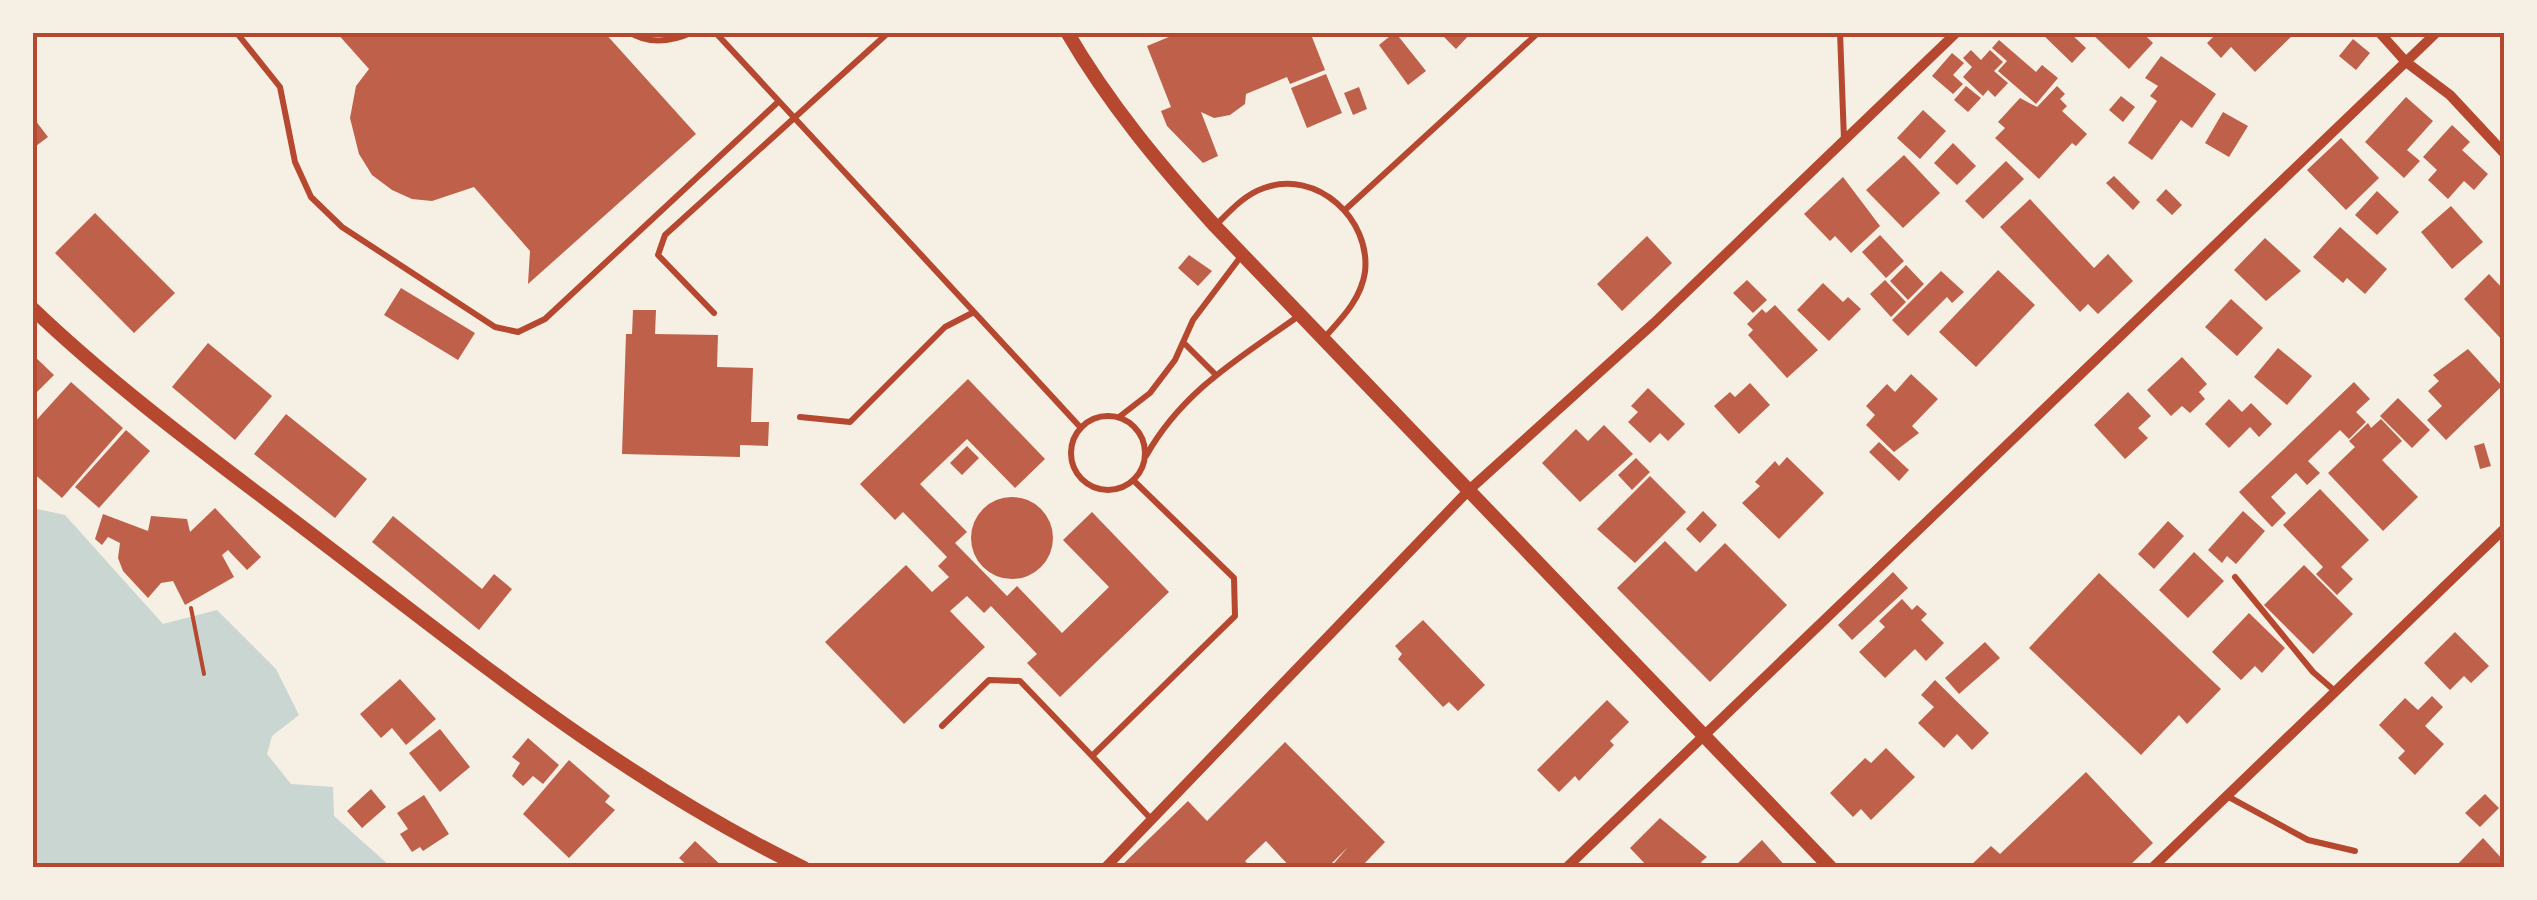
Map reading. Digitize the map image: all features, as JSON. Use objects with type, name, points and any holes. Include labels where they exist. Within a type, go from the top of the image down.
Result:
[{"type":"street","points":[[1066,32],[1100,89],[1143,146],[1215,226],[1831,868]]},
{"type":"street","points":[[1106,868],[1469,490],[1654,323],[1957,32]]},
{"type":"street","points":[[2379,32],[2406,62],[2450,96],[2504,153]]},
{"type":"street","points":[[1566,868],[1702,732],[2436,32]]},
{"type":"street","points":[[32,308],[87,360],[636,776],[804,868]]},
{"type":"street","points":[[2152,868],[2504,529]]},
{"type":"lane","points":[[236,32],[280,87],[295,162],[311,197],[342,227],[495,327],[518,332],[545,319],[777,103]]},
{"type":"lane","points":[[629,32],[644,42],[693,32]]},
{"type":"lane","points":[[715,32],[792,120],[1082,428]]},
{"type":"lane","points":[[714,313],[658,255],[665,236],[888,32]]},
{"type":"lane","points":[[1346,209],[1539,32]]},
{"type":"lane","points":[[1840,32],[1844,142]]},
{"type":"lane","points":[[1215,226],[1241,199],[1267,186],[1318,190],[1346,209],[1359,232],[1365,271],[1354,304],[1325,337]]},
{"type":"lane","points":[[1242,254],[1192,320],[1176,360],[1150,393],[1119,417],[1098,417],[1082,428],[1072,443],[1072,460],[1078,475],[1087,484],[1110,490],[1133,480],[1166,420],[1215,374],[1301,314]]},
{"type":"lane","points":[[800,417],[850,422],[945,327],[974,312]]},
{"type":"lane","points":[[1183,342],[1215,374]]},
{"type":"lane","points":[[1119,417],[1142,438],[1145,458]]},
{"type":"lane","points":[[1092,756],[1235,616],[1234,578],[1133,480]]},
{"type":"lane","points":[[2235,577],[2313,672],[2337,693]]},
{"type":"lane","points":[[942,726],[988,680],[1020,681],[1152,820]]},
{"type":"lane","points":[[2226,796],[2308,840],[2355,851]]},
{"type":"path","points":[[190,608],[204,674]]},
{"type":"shaded area","points":[[33,508],[65,515],[163,624],[217,610],[276,669],[299,715],[272,736],[267,754],[291,784],[333,787],[334,816],[391,867],[33,868]]},
{"type":"building","points":[[336,32],[604,32],[696,134],[528,284],[530,251],[474,187],[432,201],[412,199],[372,175],[359,154],[350,118],[356,86],[369,69]]},
{"type":"building","points":[[1181,32],[1310,32],[1325,70],[1290,84],[1287,77],[1246,94],[1245,104],[1230,115],[1214,118],[1201,112],[1218,156],[1203,163],[1167,126],[1161,111],[1171,107],[1147,46]]},
{"type":"building","points":[[1395,32],[1426,71],[1408,85],[1379,45]]},
{"type":"building","points":[[1439,32],[1472,32],[1456,49]]},
{"type":"building","points":[[2040,32],[2069,32],[2086,48],[2072,63]]},
{"type":"building","points":[[2090,32],[2142,32],[2153,43],[2129,69]]},
{"type":"building","points":[[2218,32],[2296,32],[2255,72],[2231,47],[2221,58],[2207,43]]},
{"type":"building","points":[[2353,39],[2370,53],[2356,70],[2339,56]]},
{"type":"building","points":[[1999,40],[2036,72],[2042,65],[2058,78],[2036,104],[1998,71],[2007,61],[1992,48]]},
{"type":"building","points":[[1971,50],[1981,60],[1990,50],[2003,62],[1994,71],[2008,83],[1995,97],[1988,90],[1983,96],[1963,77],[1972,67],[1963,58]]},
{"type":"building","points":[[1952,53],[1964,63],[1953,75],[1963,84],[1953,94],[1932,76]]},
{"type":"building","points":[[2161,56],[2216,94],[2192,128],[2181,120],[2152,160],[2128,143],[2157,101],[2150,96],[2158,86],[2145,78]]},
{"type":"building","points":[[1326,74],[1342,113],[1307,128],[1291,88]]},
{"type":"building","points":[[1966,86],[1981,98],[1968,112],[1954,100]]},
{"type":"building","points":[[2057,86],[2065,94],[2060,99],[2067,106],[2062,111],[2087,134],[2076,146],[2072,143],[2039,179],[1995,138],[2005,128],[1998,122],[2020,98],[2037,107]]},
{"type":"building","points":[[1359,87],[1367,109],[1353,115],[1344,93]]},
{"type":"building","points":[[2121,96],[2135,107],[2123,122],[2109,110]]},
{"type":"building","points":[[2406,97],[2433,121],[2407,150],[2420,161],[2404,178],[2365,142]]},
{"type":"building","points":[[1923,110],[1946,131],[1920,159],[1897,138]]},
{"type":"building","points":[[2223,112],[2248,126],[2229,157],[2205,143]]},
{"type":"building","points":[[32,116],[48,137],[32,149]]},
{"type":"building","points":[[2452,125],[2470,142],[2462,150],[2488,174],[2474,190],[2464,181],[2448,199],[2428,180],[2437,170],[2423,157]]},
{"type":"building","points":[[2341,138],[2379,178],[2346,210],[2307,170]]},
{"type":"building","points":[[1953,143],[1976,166],[1957,185],[1934,163]]},
{"type":"building","points":[[1904,155],[1940,193],[1903,228],[1866,190]]},
{"type":"building","points":[[2006,161],[2024,179],[1983,219],[1965,201]]},
{"type":"building","points":[[2114,176],[2140,202],[2133,210],[2106,183]]},
{"type":"building","points":[[1843,177],[1880,226],[1851,253],[1835,236],[1830,241],[1804,214]]},
{"type":"building","points":[[2166,189],[2182,205],[2172,215],[2156,200]]},
{"type":"building","points":[[2377,191],[2399,212],[2377,235],[2355,215]]},
{"type":"building","points":[[2030,199],[2094,268],[2108,254],[2133,281],[2098,314],[2088,304],[2080,312],[2000,227]]},
{"type":"building","points":[[2451,206],[2483,242],[2452,269],[2421,232]]},
{"type":"building","points":[[95,213],[175,293],[134,333],[55,253]]},
{"type":"building","points":[[2340,227],[2387,269],[2365,294],[2347,278],[2343,283],[2313,257]]},
{"type":"building","points":[[1880,235],[1904,261],[1886,278],[1862,252]]},
{"type":"building","points":[[1647,236],[1672,263],[1622,311],[1597,284]]},
{"type":"building","points":[[2265,238],[2301,271],[2266,301],[2234,270]]},
{"type":"building","points":[[1189,255],[1212,271],[1198,286],[1178,268]]},
{"type":"building","points":[[1906,265],[1924,284],[1908,300],[1890,281]]},
{"type":"building","points":[[1998,270],[2035,305],[1976,367],[1939,332]]},
{"type":"building","points":[[1941,271],[1964,292],[1952,303],[1947,297],[1908,336],[1892,320]]},
{"type":"building","points":[[2489,274],[2504,290],[2504,342],[2464,299]]},
{"type":"building","points":[[1747,280],[1767,300],[1753,313],[1733,293]]},
{"type":"building","points":[[1885,280],[1906,302],[1891,317],[1870,294]]},
{"type":"building","points":[[1823,283],[1843,302],[1848,297],[1861,309],[1829,341],[1797,310]]},
{"type":"building","points":[[401,288],[475,333],[458,360],[384,315]]},
{"type":"building","points":[[2231,299],[2263,328],[2237,356],[2205,327]]},
{"type":"building","points":[[1775,305],[1818,350],[1787,378],[1748,335],[1753,330],[1747,324],[1762,309],[1766,313]]},
{"type":"building","points":[[633,310],[656,310],[655,334],[718,335],[717,367],[753,368],[751,422],[769,422],[768,446],[740,445],[740,457],[622,454],[626,334],[632,334]]},
{"type":"building","points":[[208,343],[272,396],[235,440],[172,387]]},
{"type":"building","points":[[2278,348],[2312,376],[2287,405],[2254,377]]},
{"type":"building","points":[[2468,349],[2502,386],[2446,440],[2427,420],[2442,406],[2428,391],[2439,381],[2433,375]]},
{"type":"building","points":[[32,354],[54,375],[32,397]]},
{"type":"building","points":[[2182,357],[2207,384],[2199,392],[2205,399],[2190,413],[2182,406],[2171,416],[2147,390]]},
{"type":"building","points":[[1911,374],[1938,399],[1912,426],[1919,433],[1894,452],[1866,425],[1875,415],[1866,406],[1887,384],[1895,392]]},
{"type":"building","points":[[968,379],[1045,459],[1015,488],[967,439],[920,484],[967,532],[955,543],[1007,596],[1017,586],[1062,633],[1109,587],[1063,540],[1092,512],[1169,592],[1060,697],[1027,663],[1037,654],[991,606],[984,613],[967,596],[950,611],[985,647],[904,724],[825,642],[906,565],[932,592],[949,577],[938,566],[947,557],[903,512],[895,520],[860,484]]},
{"type":"building","points":[[71,382],[123,428],[62,498],[32,472],[32,425]]},
{"type":"building","points":[[2354,382],[2370,399],[2356,412],[2366,422],[2349,439],[2340,430],[2308,461],[2320,473],[2307,485],[2296,473],[2271,497],[2286,513],[2272,527],[2239,492]]},
{"type":"building","points":[[1750,383],[1770,405],[1739,434],[1714,406],[1730,392],[1735,397]]},
{"type":"building","points":[[1648,388],[1685,424],[1668,441],[1660,433],[1650,443],[1628,422],[1638,412],[1631,406]]},
{"type":"building","points":[[2128,392],[2151,416],[2138,428],[2148,438],[2125,459],[2094,425]]},
{"type":"building","points":[[2398,398],[2430,430],[2412,448],[2380,416]]},
{"type":"building","points":[[2229,399],[2242,412],[2251,403],[2272,424],[2259,437],[2250,427],[2229,448],[2205,424]]},
{"type":"building","points":[[286,414],[367,479],[335,518],[254,454]]},
{"type":"building","points":[[2381,419],[2402,441],[2382,460],[2418,497],[2383,531],[2328,473],[2355,447],[2349,441],[2368,423],[2371,428]]},
{"type":"building","points":[[1604,425],[1633,454],[1580,502],[1542,463],[1576,429],[1588,441]]},
{"type":"building","points":[[126,430],[150,451],[99,508],[75,487]]},
{"type":"building","points":[[1879,442],[1909,470],[1899,481],[1869,452]]},
{"type":"building","points":[[2484,443],[2491,466],[2480,469],[2474,446]]},
{"type":"building","points":[[967,446],[979,458],[962,475],[950,463]]},
{"type":"building","points":[[1787,457],[1824,493],[1779,539],[1742,503],[1760,486],[1755,482],[1775,461],[1779,466]]},
{"type":"building","points":[[1636,458],[1650,472],[1632,490],[1618,475]]},
{"type":"building","points":[[1650,476],[1686,512],[1635,563],[1597,529]]},
{"type":"building","points":[[2320,489],[2369,540],[2341,567],[2353,579],[2337,595],[2316,574],[2323,567],[2283,525]]},
{"type":"building","points":[[1012,497],[1028,500],[1041,509],[1050,522],[1050,554],[1041,567],[1028,576],[1012,579],[996,576],[983,567],[974,554],[971,538],[974,522],[983,509],[996,500]]},
{"type":"building","points":[[215,508],[261,557],[247,570],[228,550],[222,555],[234,577],[185,605],[173,581],[161,583],[148,598],[123,571],[118,558],[120,543],[108,537],[102,545],[95,539],[103,514],[148,531],[151,516],[187,519],[190,532]]},
{"type":"building","points":[[1703,511],[1717,525],[1700,543],[1686,529]]},
{"type":"building","points":[[2243,511],[2265,531],[2236,564],[2227,556],[2222,563],[2208,550]]},
{"type":"building","points":[[393,516],[482,589],[494,574],[512,589],[479,630],[372,542]]},
{"type":"building","points":[[2168,521],[2184,536],[2154,569],[2138,554]]},
{"type":"building","points":[[1665,541],[1696,572],[1725,543],[1787,605],[1710,682],[1617,588]]},
{"type":"building","points":[[2194,552],[2224,581],[2188,618],[2159,590]]},
{"type":"building","points":[[2304,565],[2353,614],[2313,654],[2264,605]]},
{"type":"building","points":[[1893,572],[1908,588],[1852,640],[1838,625]]},
{"type":"building","points":[[2099,573],[2221,689],[2187,724],[2179,715],[2141,755],[2029,648]]},
{"type":"building","points":[[1902,599],[1912,610],[1917,605],[1927,614],[1921,620],[1944,643],[1926,661],[1915,649],[1885,678],[1859,652],[1885,627],[1879,621]]},
{"type":"building","points":[[2249,613],[2285,648],[2262,673],[2255,666],[2241,680],[2212,652]]},
{"type":"building","points":[[1423,620],[1485,685],[1458,711],[1449,702],[1443,707],[1398,659],[1402,654],[1395,646]]},
{"type":"building","points":[[2455,632],[2489,666],[2471,683],[2464,676],[2450,690],[2424,663]]},
{"type":"building","points":[[1985,642],[2000,658],[1959,694],[1945,678]]},
{"type":"building","points":[[400,679],[436,719],[406,745],[392,728],[381,738],[360,714]]},
{"type":"building","points":[[1935,680],[1989,733],[1972,750],[1957,734],[1944,748],[1918,723],[1934,707],[1921,695]]},
{"type":"building","points":[[2432,696],[2443,707],[2425,726],[2444,744],[2415,775],[2398,758],[2405,751],[2379,725],[2405,698],[2418,710]]},
{"type":"building","points":[[1607,700],[1629,722],[1610,741],[1614,745],[1579,781],[1575,776],[1559,792],[1537,770]]},
{"type":"building","points":[[440,729],[470,767],[440,792],[409,753]]},
{"type":"building","points":[[528,738],[559,765],[543,784],[533,776],[523,786],[512,776],[520,763],[512,757]]},
{"type":"building","points":[[1285,742],[1385,842],[1364,864],[1368,868],[1330,868],[1348,847],[1327,868],[1291,868],[1266,841],[1245,861],[1252,868],[1119,868],[1188,801],[1207,821]]},
{"type":"building","points":[[1886,748],[1915,777],[1871,820],[1861,809],[1853,817],[1830,793],[1865,758],[1871,763]]},
{"type":"building","points":[[569,760],[610,796],[605,802],[615,810],[569,858],[523,814]]},
{"type":"building","points":[[2086,772],[2153,843],[2127,868],[1968,868],[1991,846],[2000,854]]},
{"type":"building","points":[[371,789],[386,807],[362,828],[347,811]]},
{"type":"building","points":[[2485,794],[2499,808],[2480,827],[2465,813]]},
{"type":"building","points":[[424,795],[449,834],[423,851],[420,847],[412,852],[400,834],[408,829],[397,813]]},
{"type":"building","points":[[1660,818],[1707,857],[1701,862],[1707,868],[1649,868],[1630,848]]},
{"type":"building","points":[[2483,838],[2504,861],[2498,868],[2454,868]]},
{"type":"building","points":[[1762,840],[1787,868],[1736,865]]},
{"type":"building","points":[[695,841],[724,868],[690,868],[679,858]]}]
